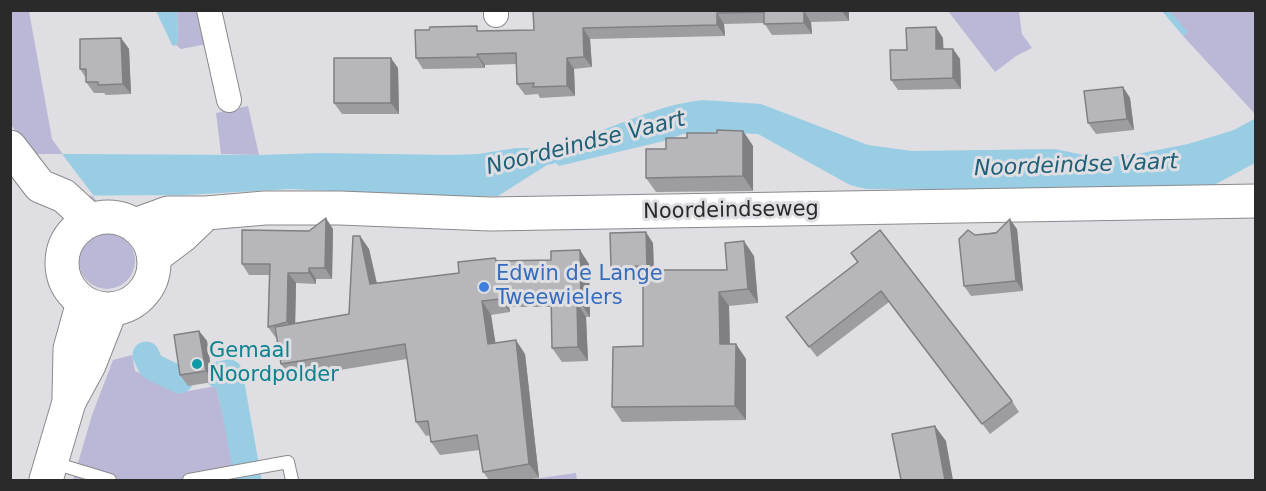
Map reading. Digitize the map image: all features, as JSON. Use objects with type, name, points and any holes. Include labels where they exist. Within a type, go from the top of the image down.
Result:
[{"type":"street","points":[[209,10],[229,100]]},
{"type":"street","points":[[13,151],[80,228]]},
{"type":"street","name":"Noordeindseweg","points":[[135,225],[168,213],[207,213],[266,208],[340,208],[490,214],[1256,201]]},
{"type":"street","points":[[154,257],[207,213]]},
{"type":"street","points":[[103,217],[117,217],[135,225],[148,239],[154,257],[150,282],[141,295],[127,305],[97,306],[70,289],[62,273],[62,254],[80,228],[103,217]]},
{"type":"street","points":[[48,471],[69,402],[89,365],[97,306]]},
{"type":"lane","points":[[189,480],[288,462],[292,480]]},
{"type":"lane","points":[[48,471],[110,480]]},
{"type":"shaded area","points":[[10,11],[29,11],[52,139],[97,202],[88,199],[34,154],[11,125]]},
{"type":"shaded area","points":[[177,11],[200,11],[207,44],[181,49],[176,45],[178,41]]},
{"type":"shaded area","points":[[948,11],[1019,11],[1022,34],[1032,48],[1016,56],[995,72]]},
{"type":"shaded area","points":[[1169,11],[1255,11],[1255,114],[1183,36],[1187,32]]},
{"type":"shaded area","points":[[248,106],[259,155],[221,154],[216,113]]},
{"type":"shaded area","points":[[107,233],[122,238],[130,246],[135,261],[130,276],[122,284],[107,289],[92,284],[84,276],[79,261],[84,246],[92,238]]},
{"type":"shaded area","points":[[132,355],[135,371],[183,392],[216,386],[238,480],[73,480],[92,415],[113,360]]},
{"type":"shaded area","points":[[576,473],[577,480],[525,480]]},
{"type":"water","points":[[156,11],[177,11],[178,42],[175,46],[172,45]]},
{"type":"water","points":[[1162,11],[1169,11],[1188,32],[1183,36]]},
{"type":"water","name":"Noordeindse Vaart","points":[[703,100],[761,104],[868,145],[912,151],[1055,149],[1093,157],[1137,154],[1188,144],[1234,130],[1256,118],[1255,163],[1214,185],[1054,189],[866,189],[850,185],[758,134],[711,132],[683,134],[664,141],[559,166],[556,163],[547,165],[498,196],[430,196],[290,189],[186,195],[11,196],[64,154],[451,155],[478,154],[516,148],[543,148],[545,152],[555,150],[556,144],[593,134],[647,113]]},
{"type":"water","points":[[240,382],[257,480],[238,480],[216,386]]},
{"type":"pier","points":[[11,154],[62,154],[94,196],[10,197]]},
{"type":"building","points":[[533,10],[842,11],[804,11],[804,23],[764,24],[764,12],[717,13],[717,25],[583,28],[584,57],[567,58],[567,86],[533,87],[534,83],[517,84],[516,53],[477,54],[478,57],[416,58],[415,30],[429,30],[430,27],[477,26],[477,31],[534,30]]},
{"type":"building","points":[[936,27],[936,49],[953,49],[953,78],[891,80],[890,50],[907,50],[906,28]]},
{"type":"building","points":[[121,38],[123,84],[98,85],[98,82],[86,82],[86,69],[80,69],[80,39]]},
{"type":"building","points":[[334,58],[391,58],[391,103],[334,103]]},
{"type":"building","points":[[1123,87],[1127,119],[1088,123],[1084,91]]},
{"type":"building","points":[[717,130],[743,131],[743,176],[646,178],[646,149],[666,149],[666,138],[687,138],[687,133],[717,133]]},
{"type":"building","points":[[326,218],[325,268],[309,268],[309,273],[288,273],[287,322],[268,327],[270,264],[242,264],[242,230],[309,231]]},
{"type":"building","points":[[1010,219],[1016,281],[964,286],[959,239],[968,230],[975,235],[996,233]]},
{"type":"building","points":[[880,230],[1012,401],[982,424],[881,291],[809,347],[786,317],[858,262],[851,253]]},
{"type":"building","points":[[646,232],[647,266],[611,267],[610,233]]},
{"type":"building","points":[[353,236],[360,236],[370,284],[459,273],[458,262],[495,258],[496,261],[551,260],[551,251],[580,250],[581,303],[577,303],[578,347],[552,348],[551,293],[500,294],[500,299],[482,301],[488,344],[516,340],[529,464],[483,472],[477,435],[431,442],[428,421],[416,422],[405,344],[281,364],[275,327],[349,314]]},
{"type":"building","points":[[744,241],[748,289],[719,292],[720,344],[736,344],[735,406],[612,407],[613,347],[643,346],[643,270],[727,270],[725,243]]},
{"type":"building","points":[[199,331],[206,371],[180,375],[174,335]]},
{"type":"building","points":[[935,426],[945,480],[901,480],[892,434]]},
{"type":"waterway","points":[[146,355],[151,366],[180,380]]},
{"type":"waterway","points":[[219,375],[229,373],[248,480]]},
{"type":"place","name":"Edwin de Lange Tweewielers","points":[[484,287]]},
{"type":"place","name":"Gemaal Noordpolder","points":[[197,364]]}]
